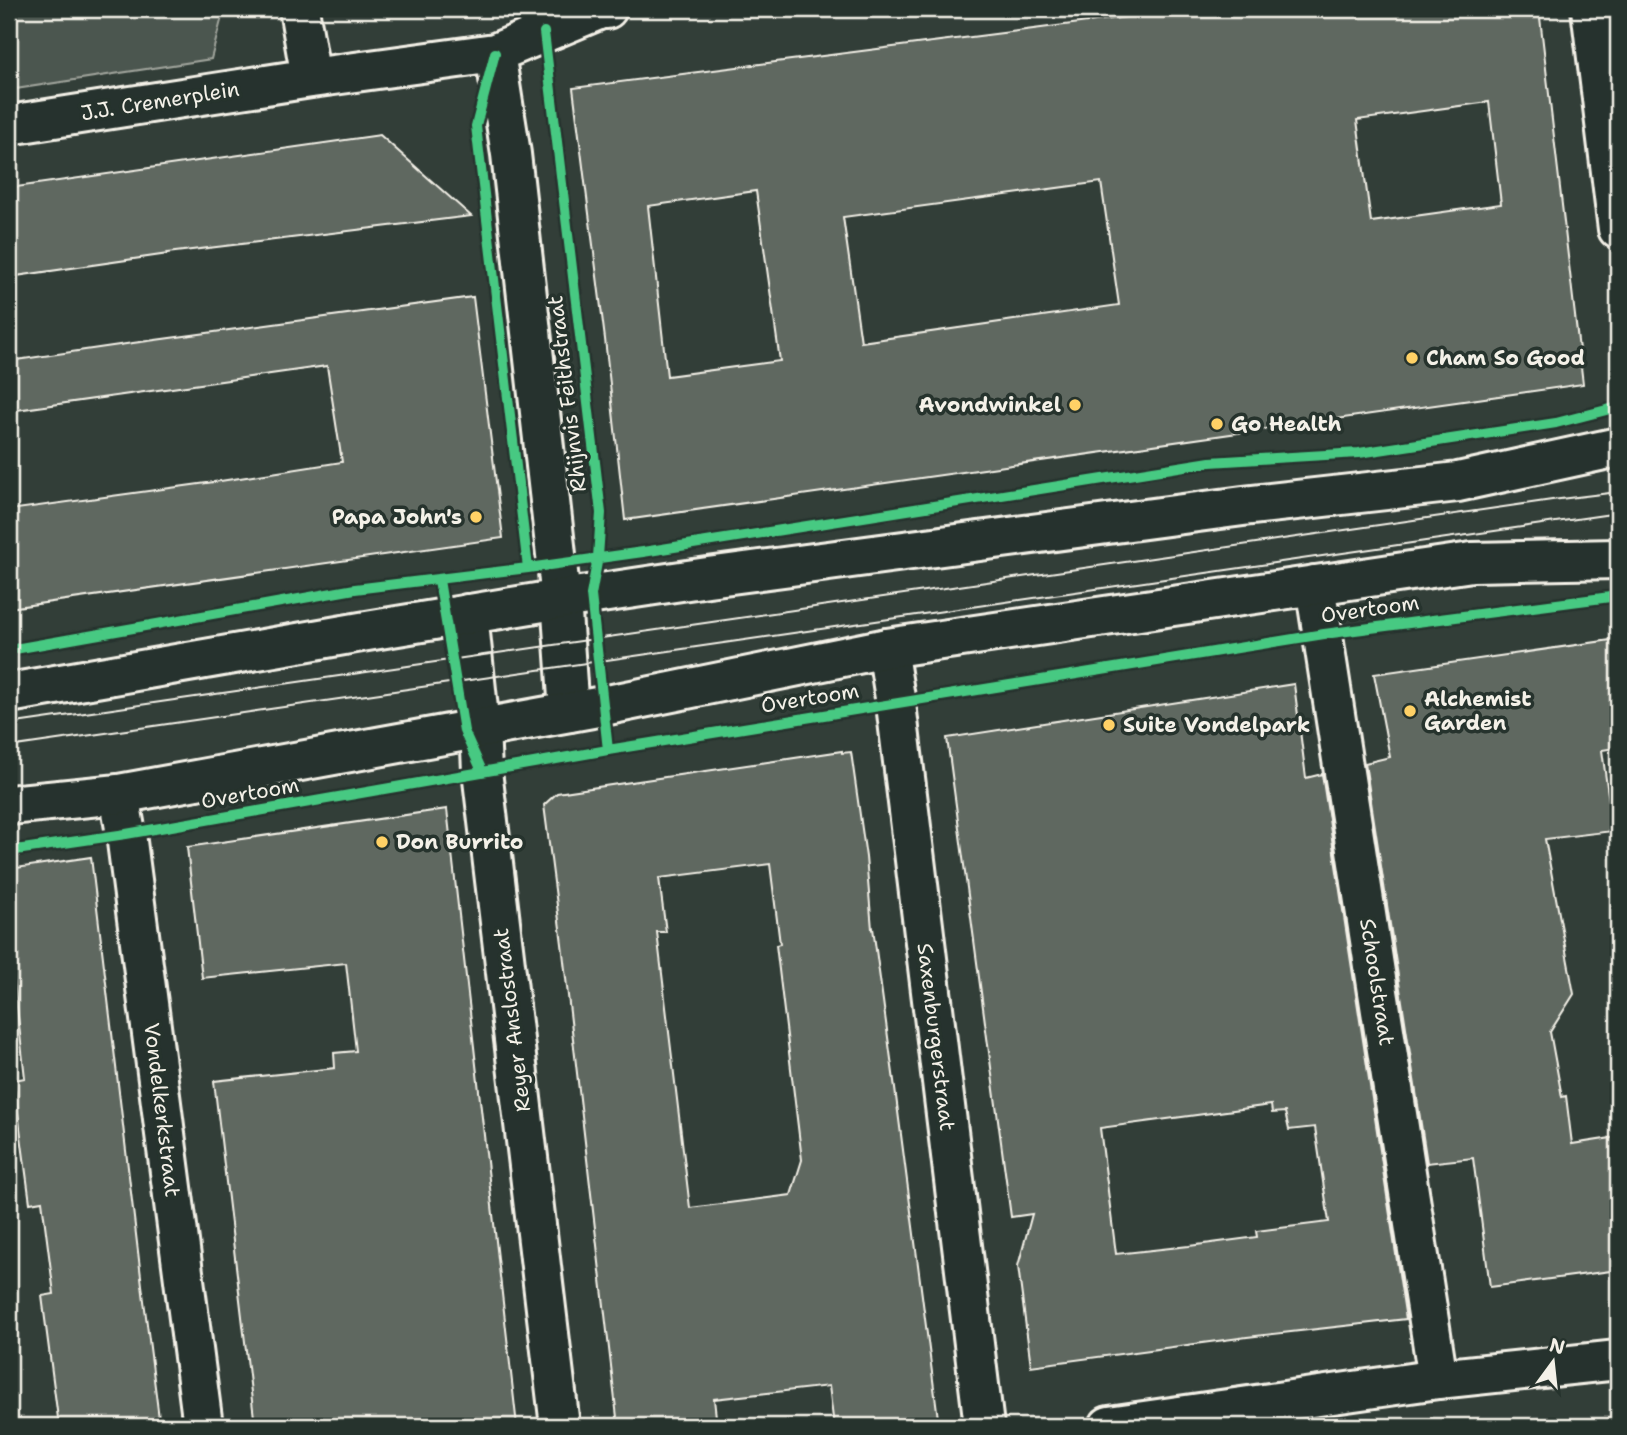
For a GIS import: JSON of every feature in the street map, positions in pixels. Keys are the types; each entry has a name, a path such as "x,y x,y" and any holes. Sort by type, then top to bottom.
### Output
{"street":[{"path":"299,9 311,78"},
{"path":"601,9 607,9"},
{"name":"J.J. Cremerplein","path":"9,125 311,78 495,53 601,9"},
{"path":"1591,9 1618,229"},
{"name":"Rhijnvis Feithstraat","path":"495,53 511,154 561,599 569,712"},
{"path":"9,693 468,614 722,575 1230,508 1458,482 1618,447"},
{"name":"Overtoom","path":"9,805 119,794 569,712 887,648 1472,562 1618,559"},
{"name":"Schoolstraat","path":"1315,585 1438,1379"},
{"name":"Reyer Anslostraat","path":"468,614 481,728 482,771 560,1426"},
{"name":"Saxenburgerstraat","path":"887,648 984,1426"},
{"name":"Vondelkerkstraat","path":"119,794 204,1426"},
{"path":"1108,1426 1438,1379 1618,1360"}],"shaded area":[{"path":"9,9 224,9 211,59 9,90"}],"building":[{"path":"1189,9 1539,9 1583,384 625,520 573,88","holes":["1489,102 1501,204 1371,222 1357,120","1101,182 1119,305 861,342 843,217","756,191 780,361 667,376 648,206"]},
{"path":"380,135 471,216 167,253 9,277 9,188"},
{"path":"473,297 503,538 9,608 9,510 342,462 327,366 9,411 9,361"},
{"path":"1618,639 1618,744 1615,748 1602,750 1613,831 1545,839 1574,994 1550,1032 1562,1097 1566,1096 1572,1144 1618,1137 1618,1270 1490,1287 1473,1158 1427,1163 1365,763 1390,757 1374,674"},
{"path":"1294,684 1306,778 1322,774 1406,1319 1031,1366 1018,1266 1032,1214 1011,1217 947,738","holes":["1271,1105 1272,1113 1285,1112 1289,1130 1315,1127 1329,1222 1256,1231 1257,1237 1116,1254 1100,1128"]},
{"path":"842,751 851,752 939,1426 834,1426 829,1386 714,1399 717,1426 618,1426 544,805 557,793","holes":["770,864 780,944 776,945 802,1160 791,1195 690,1208 657,932 666,932 659,878"]},
{"path":"447,809 517,1426 255,1426 214,1081 335,1068 334,1053 356,1051 346,963 202,978 187,847"},
{"path":"91,857 160,1426 59,1426 42,1296 54,1294 42,1201 30,1203 14,1080 25,1078 13,972 9,973 9,869"}],"tram line":[{"path":"9,724 1618,492"},
{"path":"9,747 1618,513"}],"cycle path":[{"path":"544,32 601,513 598,557 591,595 608,750"},
{"path":"495,53 476,126 528,568"},
{"path":"9,650 355,589 643,552 1210,462 1359,453 1556,423 1618,407"},
{"path":"439,580 464,731 482,771"},
{"path":"9,851 126,834 608,750 1324,634 1618,596"}],"place":[{"name":"Cham So Good","path":"1412,358"},
{"name":"Avondwinkel","path":"1075,405"},
{"name":"Go Health","path":"1217,424"},
{"name":"Papa John's","path":"476,517"},
{"name":"Alchemist Garden","path":"1410,711"},
{"name":"Suite Vondelpark","path":"1109,725"},
{"name":"Don Burrito","path":"382,842"}]}
